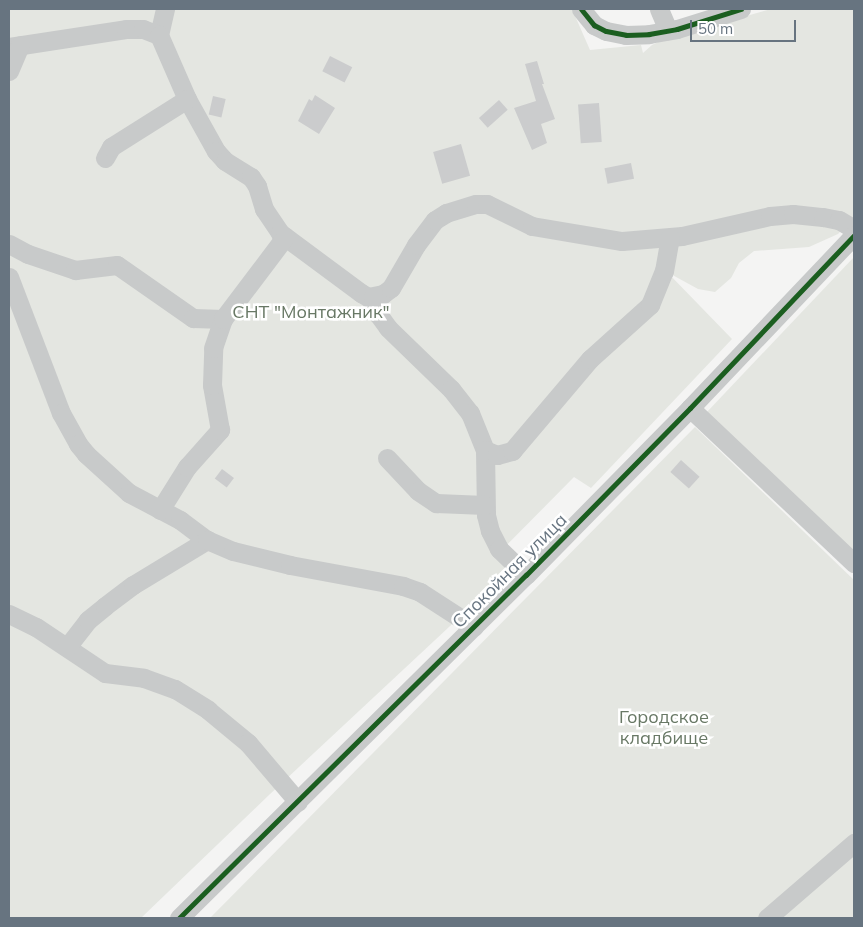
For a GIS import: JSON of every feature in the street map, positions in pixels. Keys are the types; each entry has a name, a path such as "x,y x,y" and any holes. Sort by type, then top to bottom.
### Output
{"street":[{"path":"166,9 159,35 187,99 224,162 251,177 270,220 285,236 361,293 373,297 383,294 392,288 416,245 435,220 462,206 487,204 532,226 622,241 670,238 770,216 793,214 839,220 854,229"},
{"path":"581,9 594,25 606,31 626,35 649,34 668,30 741,9"},
{"path":"659,9 668,30"},
{"path":"9,71 14,46 126,29 143,29 159,35"},
{"path":"105,158 111,147 187,99"},
{"name":"Спокойная улица","path":"179,918 526,575 690,408 854,235"},
{"path":"160,510 187,467 220,430 212,385 213,348 223,319 285,236"},
{"path":"485,450 498,456 512,451 590,359 627,323 650,305 664,271 670,238"},
{"path":"9,244 28,254 75,270 117,265 192,318 223,319"},
{"path":"9,276 61,414 86,454 120,486 137,498 188,525 207,540 233,551 403,586 420,592 474,627"},
{"path":"373,297 378,314 388,328 462,400 481,435 485,450 486,515 495,542 504,554 526,575"},
{"path":"690,408 854,563"},
{"path":"387,458 418,491 436,503 485,505"},
{"path":"67,647 88,620 133,584 207,540"},
{"path":"9,614 36,627 105,673 144,678 175,690 208,710 248,744 298,802"},
{"path":"766,918 854,842"}],"green space":[{"name":"СНТ \"Монтажник\"","path":"9,9 572,9 590,50 641,45 643,53 652,45 662,40 771,9 854,9 854,217 838,234 809,247 754,251 739,263 731,278 715,292 698,289 667,272 732,339 591,488 574,477 498,554 509,571 269,795 141,918 9,918"},
{"path":"854,257 854,556 706,413"},
{"name":"Городское кладбище","path":"695,427 854,580 854,918 210,918"}],"building":[{"path":"330,56 352,67 345,82 322,71"},
{"path":"537,61 544,84 542,84 555,119 541,124 547,143 532,150 514,108 536,101 525,64"},
{"path":"315,95 335,108 319,134 298,121 309,99 312,101"},
{"path":"213,96 226,99 221,117 209,115"},
{"path":"499,100 508,110 488,128 479,118"},
{"path":"599,103 602,142 581,143 578,104"},
{"path":"461,144 470,176 442,184 433,152"},
{"path":"631,163 634,179 608,184 604,168"},
{"path":"681,460 700,477 689,489 670,472"},
{"path":"222,469 234,478 227,488 215,479"}],"cycle path":[{"path":"581,9 594,25 606,31 626,35 649,34 677,29 741,9"},
{"path":"179,918 526,575 690,408 854,235"}]}
